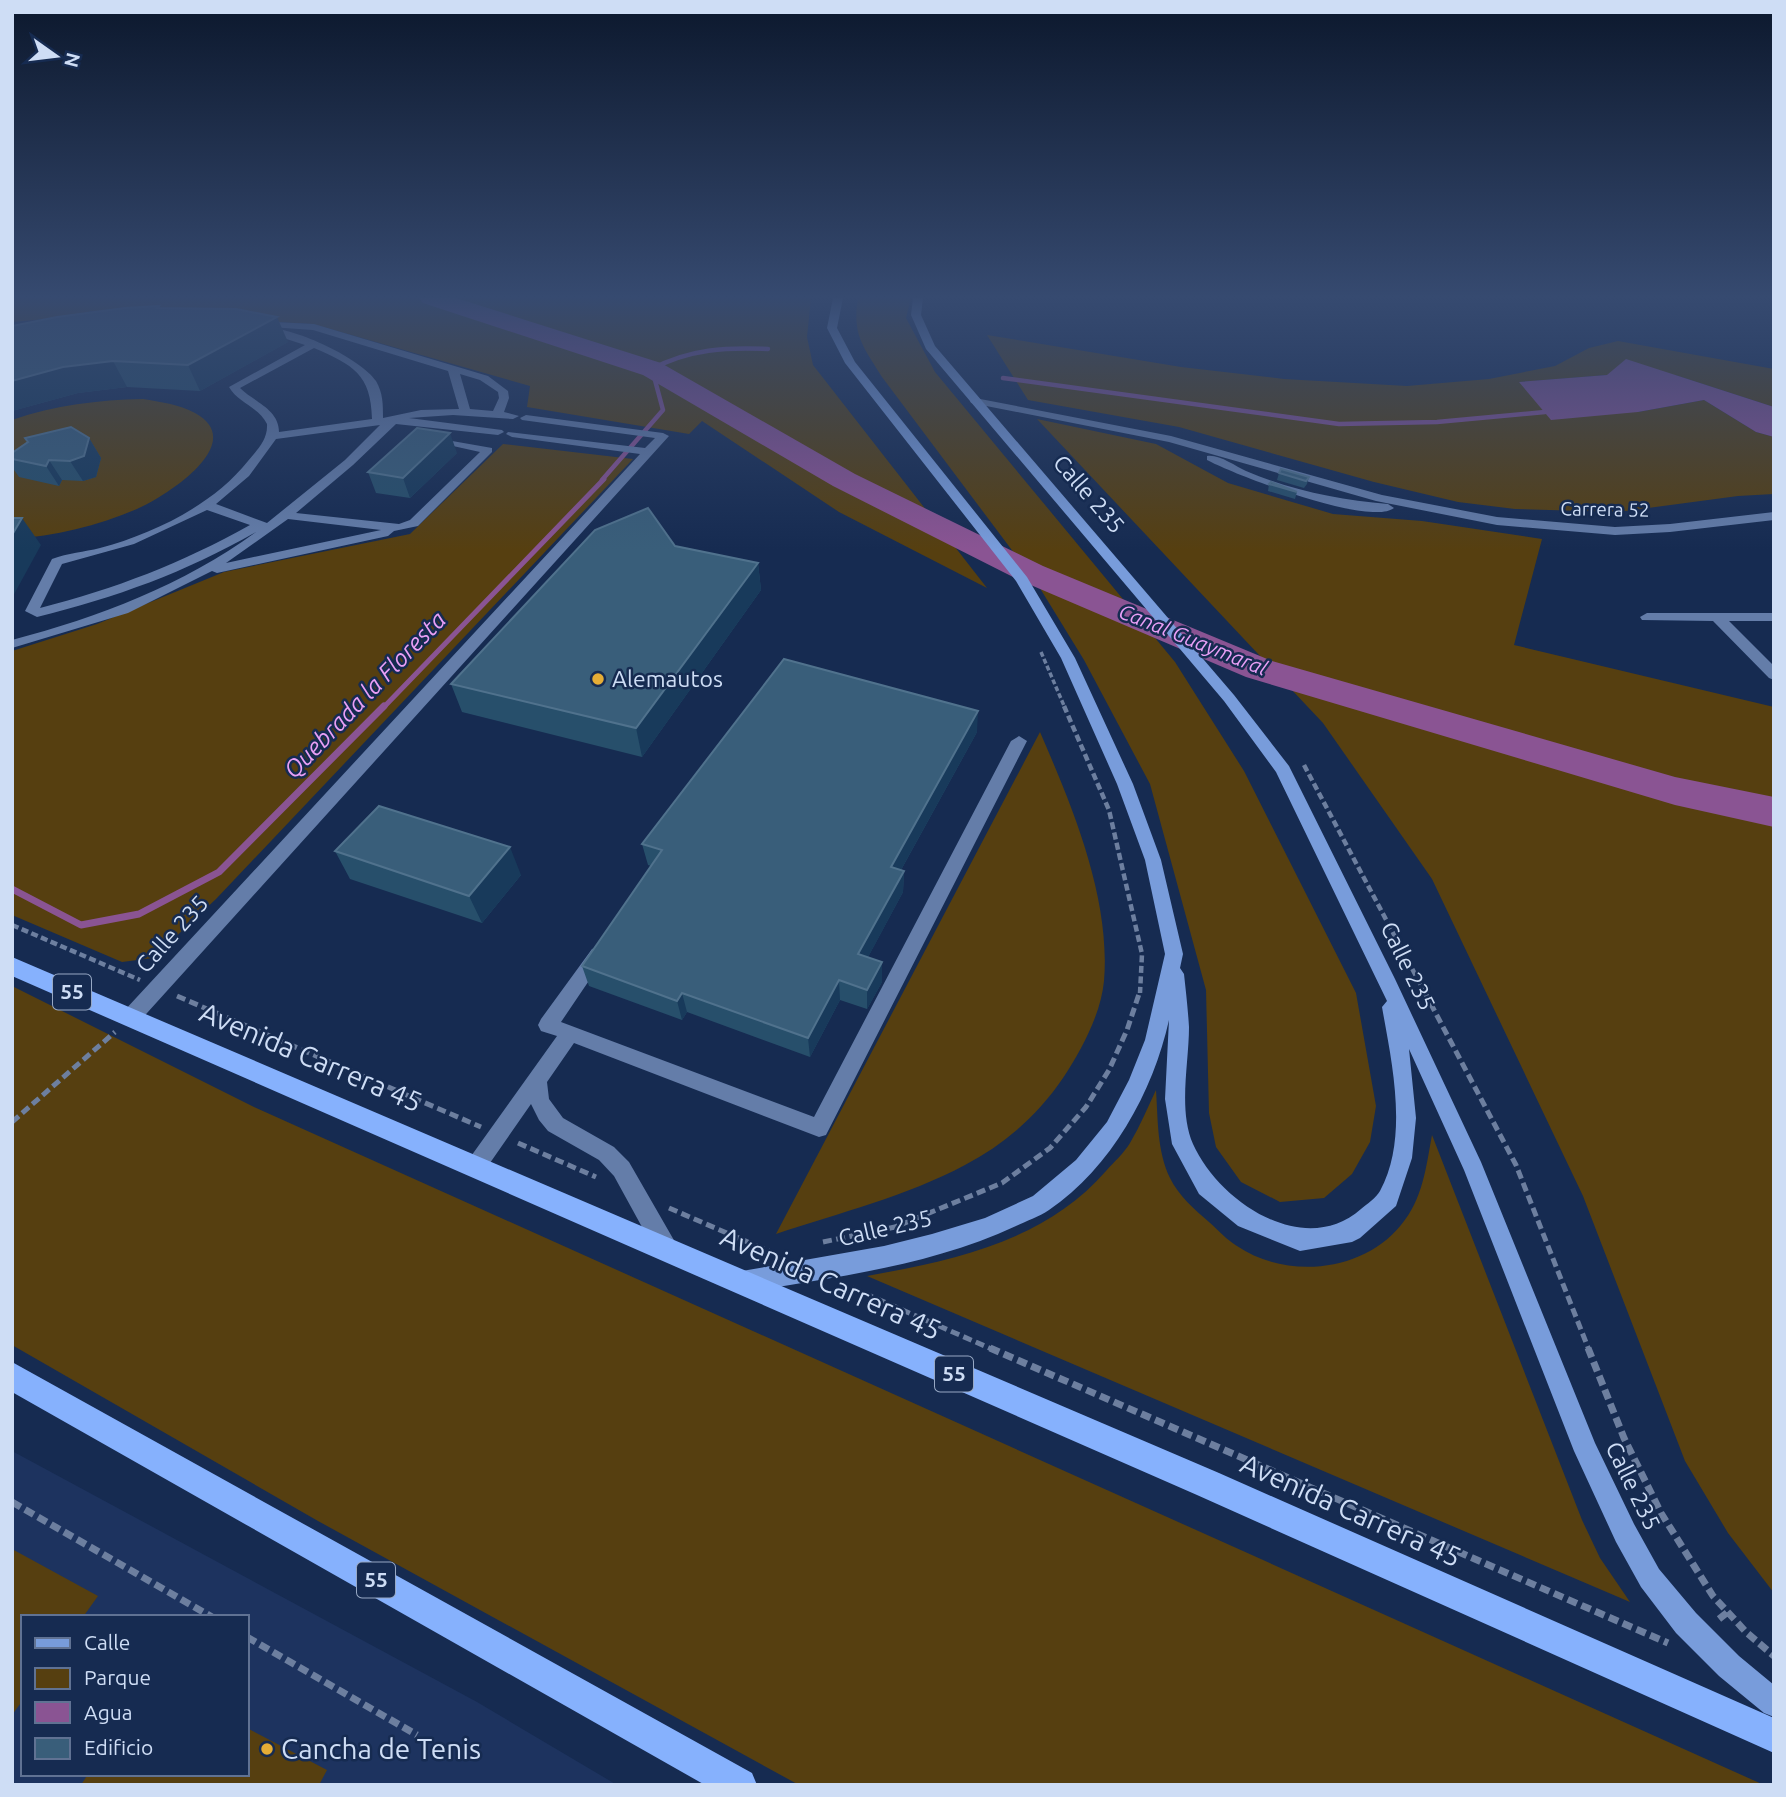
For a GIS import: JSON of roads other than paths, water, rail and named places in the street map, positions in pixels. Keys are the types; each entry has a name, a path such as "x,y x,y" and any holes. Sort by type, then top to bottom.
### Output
{"highway":[{"name":"Avenida Carrera 45","path":"12,966 1208,1484 1774,1736"},
{"name":"55","path":"12,1376 740,1785"}],"main road":[{"name":"Calle 235","path":"742,1282 884,1257 988,1228 1041,1203 1083,1167 1114,1129 1138,1083 1155,1040 1174,954 1153,860 1092,709 1068,658 1023,580 865,382"},
{"name":"Calle 235","path":"959,382 1229,698 1283,771 1386,979 1474,1169 1603,1492 1650,1578 1698,1635 1729,1666 1774,1703"},
{"path":"1174,954 1179,1027 1175,1099 1182,1144 1207,1187 1246,1219 1300,1240 1352,1230 1388,1199 1402,1158 1406,1118 1399,1049 1386,979"}],"street":[{"path":"243,382 234,387 237,393 268,415 273,425 272,436 248,472 206,505 159,529 107,550 57,562 32,611 37,613 128,587 191,562 285,515 357,455 393,420"},
{"path":"369,382 378,397 378,422"},
{"path":"457,382 466,412"},
{"path":"490,382 503,391 504,398 497,414"},
{"name":"Carrera 52","path":"975,401 1190,445 1327,485 1437,511"},
{"path":"272,436 393,420 405,416 466,412 513,416"},
{"name":"Carrera 52","path":"993,423 1007,413 1033,412"},
{"name":"Calle 235","path":"131,1017 663,436 526,418"},
{"path":"393,420 498,432"},
{"path":"512,434 648,452"},
{"path":"12,644 120,611 206,571 400,528 418,519 488,450 439,440"},
{"name":"Carrera 52","path":"1190,445 1236,472 1347,506 1437,511 1558,528 1615,531 1772,518"},
{"path":"1236,472 1255,471 1254,466 1245,461"},
{"path":"206,505 264,526"},
{"path":"285,515 400,528"},
{"path":"206,571 264,526"},
{"path":"1647,617 1774,617"},
{"path":"1717,618 1774,675"},
{"path":"611,935 548,1025 819,1128 1019,741"},
{"path":"476,1166 570,1033"},
{"path":"536,1079 537,1096 545,1116 556,1126 590,1141 619,1165 667,1250"}],"water":[{"path":"1519,382 1696,382 1774,407 1774,437 1756,432 1704,400 1638,412 1551,420"}],"waterway":[{"name":"Quebrada la Floresta","path":"602,480 663,410 655,382"},
{"name":"Canal Guaymaral","path":"674,382 844,480 1031,573 1259,669 1675,791 1774,812"},
{"name":"Canal Guaymaral","path":"1031,382 1339,424 1437,422 1545,412"},
{"name":"Quebrada la Floresta","path":"383,708 604,479"},
{"name":"Quebrada la Floresta","path":"12,889 81,925 139,914 219,872 384,706"}],"place":[{"name":"Alemautos","path":"598,679"},
{"name":"Cancha de Tenis","path":"267,1749"}]}
